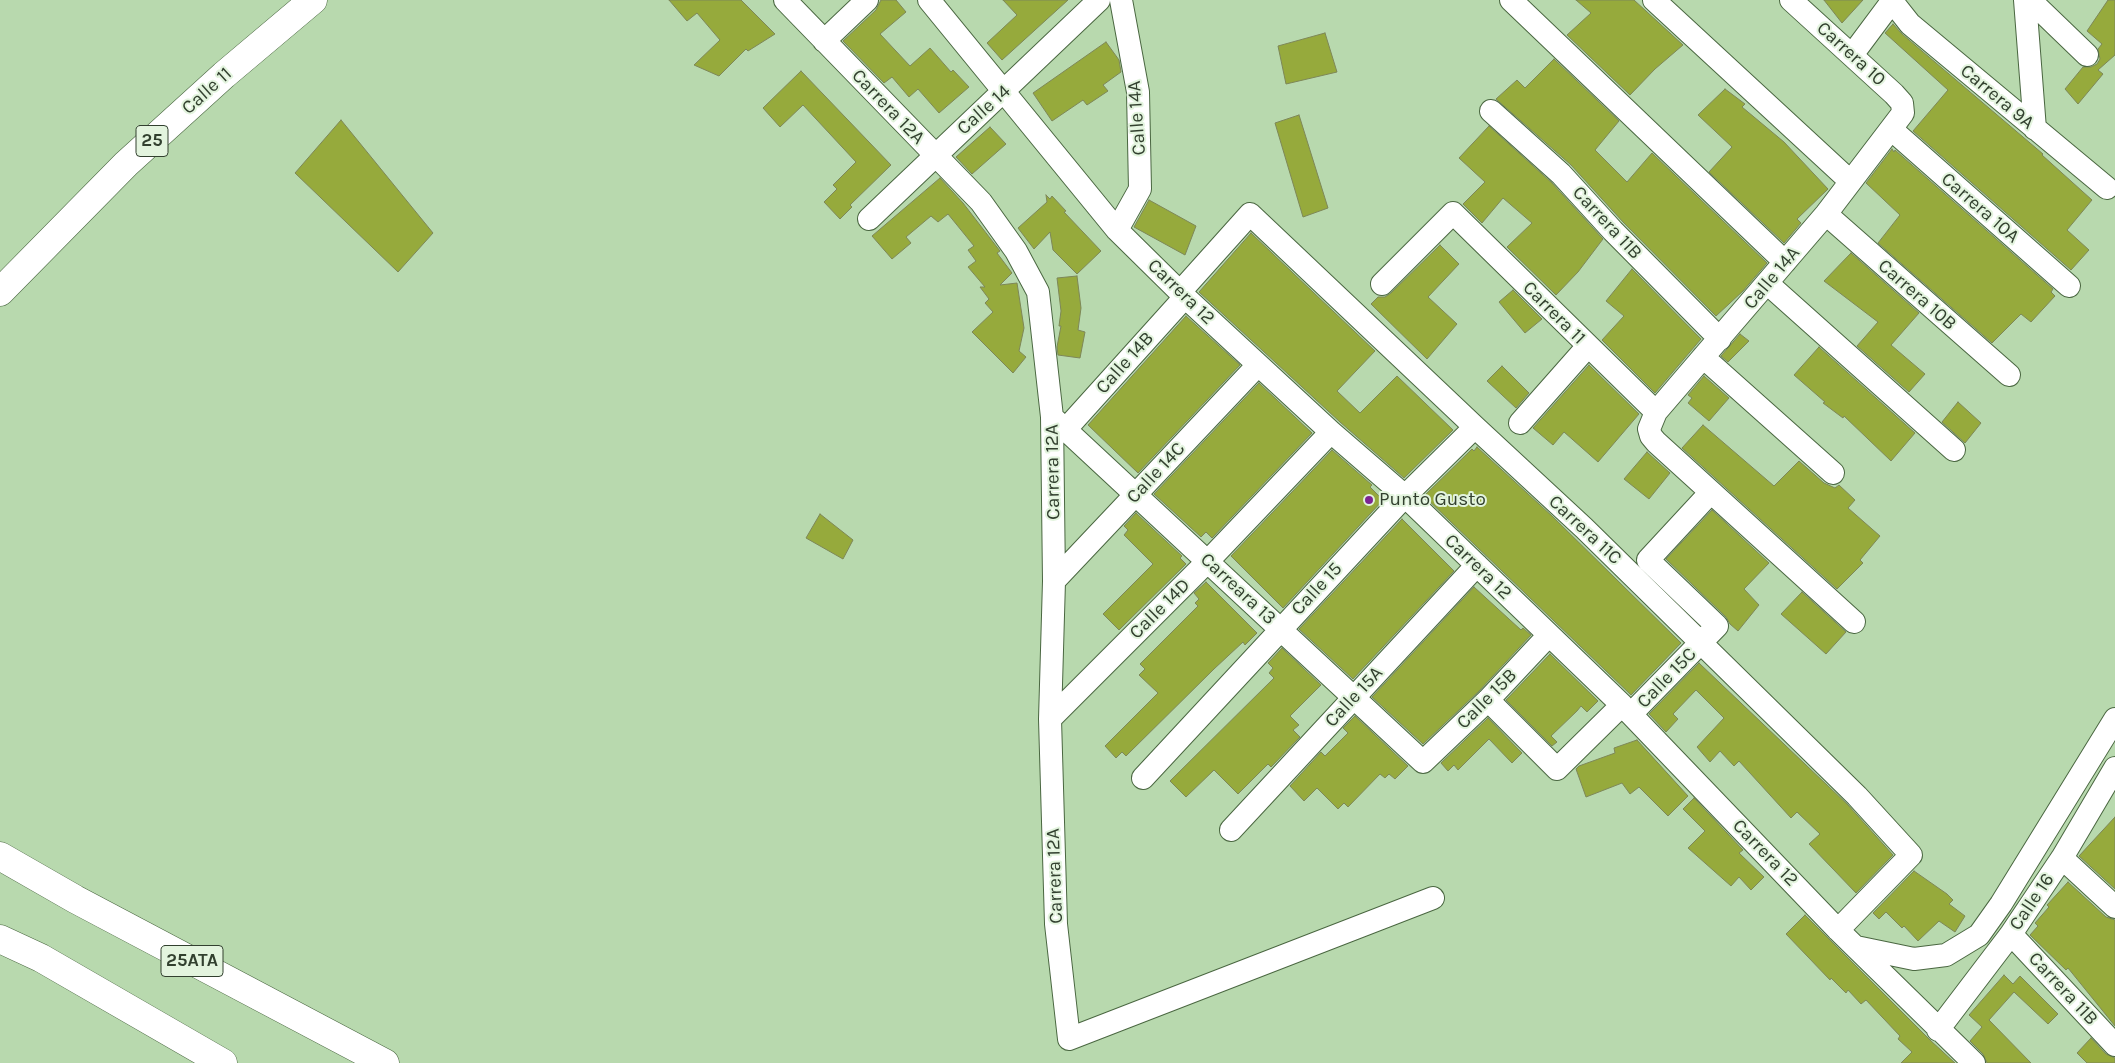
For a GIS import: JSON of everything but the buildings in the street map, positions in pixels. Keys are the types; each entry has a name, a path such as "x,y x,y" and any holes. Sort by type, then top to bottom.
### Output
{"main road":[{"name":"Calle 11","path":"0,292 126,164 224,75 312,0"},
{"name":"25ATA","path":"0,856 75,899 385,1063"},
{"path":"0,939 41,958 223,1063"}],"street":[{"name":"Carrera 12A","path":"785,0 981,202 1016,251 1038,292 1059,423 1050,720 1056,924 1069,1039 1433,898"},
{"path":"824,42 867,0"},
{"name":"Carrera 12","path":"929,0 1116,230 1330,432 1405,496 1477,565 1626,710 1838,930 1938,1030 1974,1063"},
{"name":"Calle 14","path":"869,219 935,154 1004,92 1099,0"},
{"name":"Calle 14A","path":"1116,230 1140,189 1138,92 1120,0"},
{"path":"1511,0 1785,262"},
{"path":"1654,0 1850,181"},
{"name":"Carrera 10","path":"1790,0 1902,103 1897,121"},
{"path":"1852,55 1892,0"},
{"name":"Carrera 9A","path":"1892,0 1910,24 2108,188"},
{"path":"2025,0 2035,129"},
{"path":"2030,0 2087,55"},
{"name":"Carrera 11B","path":"1491,111 1560,174 1720,339"},
{"name":"Calle 14A","path":"1711,492 1651,436 1649,429 1656,412 1826,214 1897,121"},
{"name":"Carrera 10A","path":"1897,121 2069,286"},
{"name":"Carrera 11","path":"1382,284 1453,213 1656,412"},
{"name":"Calle 14B","path":"1059,423 1183,295 1250,214"},
{"name":"Carrera 11C","path":"1250,214 1474,427 1584,528 1702,642 1857,796 1911,855 1838,930"},
{"name":"Carrera 10B","path":"1826,214 2009,375"},
{"path":"1767,282 1954,450"},
{"path":"1520,423 1588,346"},
{"path":"1704,358 1833,473"},
{"name":"Calle 14C","path":"1054,581 1258,365"},
{"name":"Carreara 13","path":"1059,423 1424,762"},
{"name":"Calle 15","path":"1143,778 1280,628 1405,496 1474,427"},
{"name":"Calle 14D","path":"1050,720 1208,561 1330,432"},
{"path":"1711,492 1854,622"},
{"name":"Calle 15C","path":"1488,700 1557,769 1702,642 1717,626 1648,560 1711,492"},
{"name":"Calle 15A","path":"1232,830 1477,565"},
{"name":"Calle 15B","path":"1424,762 1488,700 1549,635"},
{"path":"1856,947 1914,959 1946,955 1979,935 2002,904 2115,719"},
{"name":"Calle 16","path":"1938,1030 2011,934 2062,858 2115,768"},
{"path":"2062,858 2115,907"},
{"name":"Carrera 11B","path":"2011,934 2115,1045"}],"place":[{"name":"Punto Gusto","path":"1369,500"}]}
